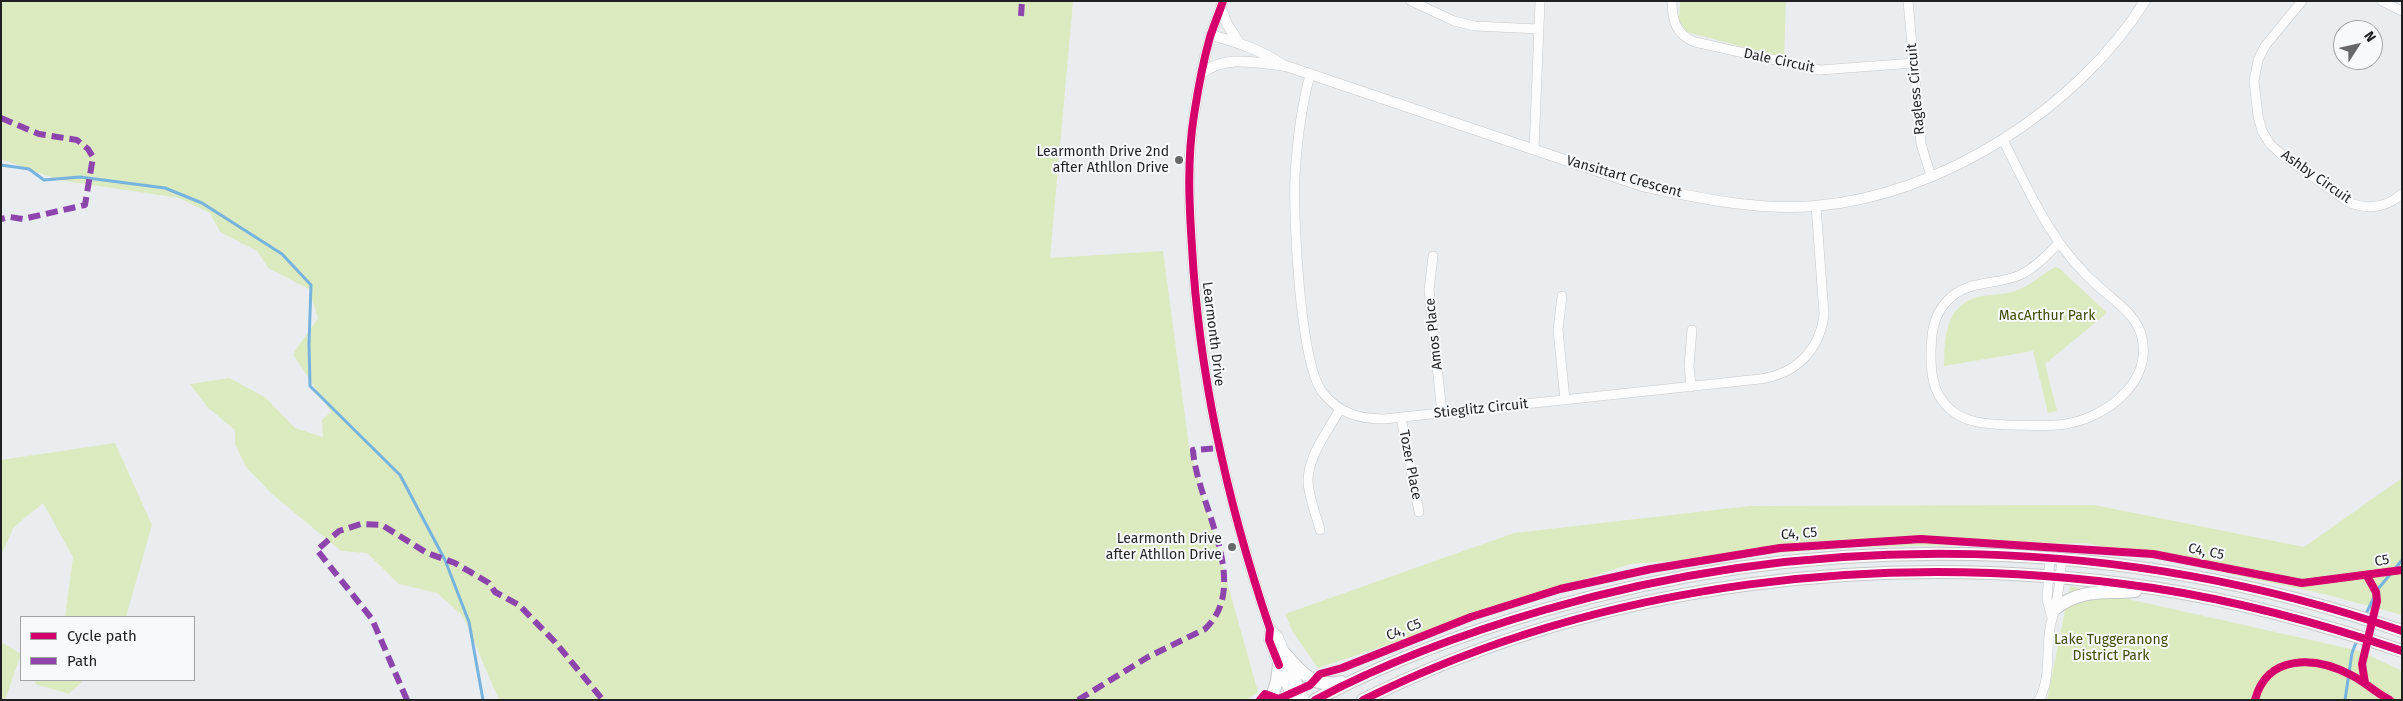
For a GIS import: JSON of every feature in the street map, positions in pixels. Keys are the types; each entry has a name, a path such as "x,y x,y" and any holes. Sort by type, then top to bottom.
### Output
{"main road":[{"path":"1315,700 1353,680 1400,659 1511,619 1583,598 1671,578 1794,560 1876,554 1950,553 2056,558 2122,564 2258,589 2346,612 2402,631"},
{"path":"1363,700 1408,678 1535,632 1600,614 1702,592 1838,575 1938,572 2054,576 2155,589 2237,604 2340,630 2402,651"},
{"path":"2054,613 2068,599 2080,594 2155,589"},
{"path":"1271,700 1282,659 1313,681 1330,684 1353,680"}],"street":[{"path":"1411,1 1454,21 1475,26 1538,29"},
{"path":"1534,150 1540,1"},
{"name":"Dale Circuit","path":"1672,1 1674,23 1680,33 1695,42 1820,70 1914,63"},
{"name":"Ragless Circuit","path":"1908,1 1921,144 1931,176"},
{"name":"Vansittart Crescent","path":"1211,35 1239,43 1270,56 1286,66 1310,75 1642,186 1689,196 1761,206 1816,206 1858,200 1899,190 1970,159 2003,140 2082,77 2122,34 2144,1"},
{"name":"Ashby Circuit","path":"2302,1 2265,46 2258,60 2254,81 2262,131 2270,144 2281,154 2348,202 2359,206 2377,207 2402,194"},
{"path":"2382,1 2402,11"},
{"path":"1222,5 1227,24 1239,43"},
{"name":"Learmonth Drive","path":"1222,5 1211,35 1201,74 1192,142 1189,201 1193,276 1201,350 1213,422 1229,494 1248,564 1270,629 1278,636 1293,700"},
{"name":"Vansittart Crescent","path":"1201,74 1215,65 1229,62 1286,66"},
{"name":"Stieglitz Circuit","path":"1310,75 1298,136 1295,178 1301,298 1314,378 1322,392 1340,409 1368,419 1401,418 1691,387 1771,378 1787,372 1800,362 1816,343 1822,329 1824,314 1816,206"},
{"path":"2003,140 2058,244 2076,266 2136,323 2142,336 2144,351 2140,373 2130,388 2112,404 2086,418 2068,424 2050,426 1985,424 1956,414 1945,404 1937,392 1931,373 1932,331 1943,306 1958,290 1975,284 2007,279 2032,268 2058,244"},
{"name":"Amos Place","path":"1433,256 1429,290 1442,413"},
{"path":"1562,296 1558,330 1565,400"},
{"path":"1691,387 1689,366 1692,330"},
{"path":"1320,530 1308,481 1310,465 1316,450 1340,409"},
{"name":"Tozer Place","path":"1401,418 1419,512"},
{"path":"2039,700 2047,677 2054,613 2056,558"},
{"name":"Learmonth Drive","path":"1282,659 1304,700"}],"green space":[{"path":"1,1 1073,1 1050,258 1163,251 1189,446 1258,692 1246,700 499,700 463,616 437,593 399,584 367,553 341,551 272,494 246,467 235,444 235,430 208,408 190,384 229,378 265,397 295,428 323,437 322,420 331,412 293,354 318,318 309,289 268,268 257,251 220,232 210,213 179,198 59,180 1,159"},
{"path":"1680,1 1786,1 1784,58 1687,32 1679,21"},
{"name":"MacArthur Park","path":"2055,267 2059,268 2107,313 2045,364 2057,411 2048,413 2033,351 1944,366 1946,334 1953,315 1958,308 1967,301 1978,297 2018,290"},
{"path":"115,443 152,525 126,616 65,616 73,557 43,503 14,527 1,555 1,460"},
{"path":"2402,478 2402,615 2324,594 2086,543 1857,547 1630,564 1318,668 1293,632 1285,614 1514,533 1750,506 2094,505 2304,547"},
{"name":"Lake Tuggeranong District Park","path":"2070,586 2360,651 2402,671 2402,700 2047,700"},
{"path":"1,642 20,653 20,657 5,700 1,700"},
{"path":"36,681 83,681 69,694 35,684"}],"waterway":[{"path":"1,165 29,169 44,180 80,177 165,188 202,203 282,254 311,285 310,386 400,475 445,560 469,622 483,700"},
{"path":"2364,618 2378,589 2402,560"},
{"path":"2345,700 2352,653 2357,640"}],"marked path":[{"path":"1021,16 1022,1"},
{"path":"1,118 39,134 77,140 88,149 93,157 85,205 23,219 10,217 1,219"},
{"path":"1078,700 1148,657 1205,629 1218,611 1224,589 1223,566 1218,542 1196,471 1193,450 1219,448"},
{"path":"407,700 372,619 317,550 339,531 361,524 382,525 427,553 455,563 489,583 495,592 519,605 555,642 603,700"}],"cycle path":[{"path":"1223,1 1205,56 1192,132 1189,198 1196,296 1201,345 1218,441 1241,535 1270,629 1269,640 1279,665"},
{"name":"C4, C5","path":"1260,700 1265,694 1279,699 1310,685 1320,674 1342,668 1471,617 1560,589 1651,569 1780,548 1921,539 2153,554 2302,583 2402,570"},
{"path":"1315,700 1399,660 1485,628 1544,610 1650,583 1757,565 1866,556 1975,554 2083,561 2191,576 2297,599 2402,631"},
{"path":"1363,700 1456,659 1551,626 1649,602 1749,584 1850,575 1952,572 2053,577 2153,588 2248,606 2340,631 2402,651"},
{"path":"2365,683 2362,664 2377,601 2376,592 2367,576"},
{"path":"2255,700 2261,685 2270,674 2281,667 2294,663 2308,662 2322,664 2351,675 2390,700"}],"place":[{"name":"Learmonth Drive 2nd after Athllon Drive","path":"1179,160"},
{"name":"Learmonth Drive after Athllon Drive","path":"1232,547"}]}
